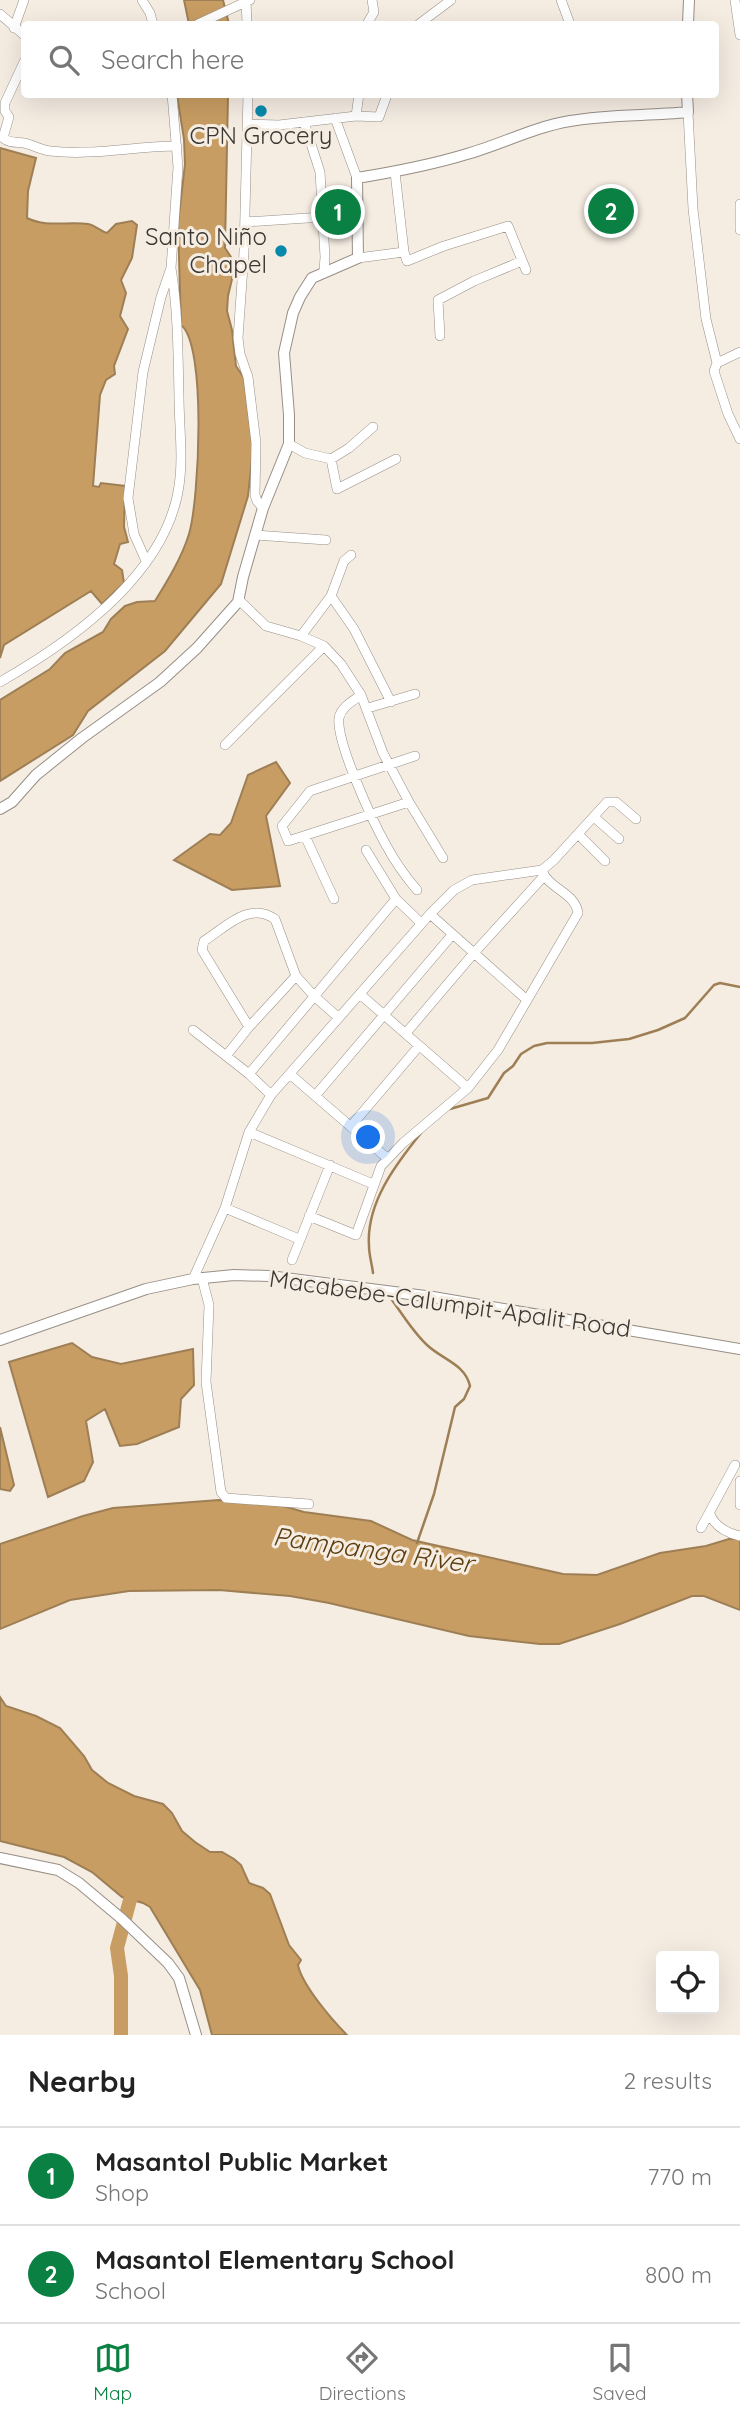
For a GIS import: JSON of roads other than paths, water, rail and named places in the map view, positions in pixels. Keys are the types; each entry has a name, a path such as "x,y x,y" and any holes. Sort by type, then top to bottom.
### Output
{"main road":[{"path":"688,21 689,0"},
{"path":"0,809 12,802 36,775 82,738 160,681 197,648 239,600 263,508 289,444 284,354 293,313 307,283 324,271 358,258 357,178 396,172 470,153 569,121 607,116 688,112 687,98"},
{"name":"Macabebe-Calumpit-Apalit Road","path":"0,1340 146,1289 234,1275 269,1276 383,1290 740,1349"},
{"path":"0,1858 58,1870 79,1883 124,1922 168,1963 178,1978 196,2035"}],"street":[{"path":"14,28 24,0"},
{"path":"142,0 152,21"},
{"path":"369,21 374,12 372,0"},
{"path":"423,21 451,0"},
{"path":"561,0 569,21"},
{"path":"735,0 740,35"},
{"path":"204,21 247,1 247,21"},
{"path":"0,14 21,33"},
{"path":"21,68 5,103 5,111 9,117 3,138 7,141 50,151 83,152 177,146"},
{"path":"0,682 76,633 146,561 162,537 179,484 178,356 171,268 177,146 172,98"},
{"path":"248,98 239,345 247,377 256,443 255,495 263,508"},
{"path":"356,116 358,98"},
{"path":"248,124 279,125 356,116 379,117 385,98"},
{"path":"688,112 693,209 706,319 717,363 714,371 728,414 740,439"},
{"path":"335,118 357,178"},
{"path":"304,121 320,172 324,271"},
{"path":"396,172 407,261 508,226 524,266 474,281 438,300 440,336"},
{"path":"740,204 740,230"},
{"path":"245,222 323,216"},
{"path":"358,258 404,253"},
{"path":"146,561 134,534 128,498 143,372 161,297 171,268"},
{"path":"717,363 740,352"},
{"path":"289,444 305,453 331,459 349,448 373,427"},
{"path":"331,459 337,489 396,459"},
{"path":"255,536 326,540"},
{"path":"301,636 331,596 344,561 351,555"},
{"path":"331,596 354,628 391,702"},
{"path":"239,600 266,626 324,646 352,676 368,708 379,742 409,802 443,858"},
{"path":"225,745 324,646"},
{"path":"368,708 415,694"},
{"path":"361,695 345,706 340,715 340,731 372,815 401,871 417,890"},
{"path":"409,802 288,841 282,826 304,797 314,789 415,756"},
{"path":"406,1033 543,873 612,800 636,819"},
{"path":"594,817 619,839"},
{"path":"578,834 605,861"},
{"path":"305,836 334,899"},
{"path":"366,850 397,899 421,923"},
{"path":"309,1216 356,1235 373,1184 387,1158 468,1088 498,1051 579,913 572,899 543,873 472,880 454,890 421,923 361,995 271,1095 249,1132 225,1208 198,1279 209,1305 206,1382 221,1492 226,1498 309,1504"},
{"path":"249,1074 397,899"},
{"path":"249,1027 202,950 204,942 250,911 275,919 296,976 339,1018"},
{"path":"430,914 527,1000"},
{"path":"315,1096 452,935"},
{"path":"226,1056 296,976"},
{"path":"361,995 468,1088"},
{"path":"193,1030 271,1095"},
{"path":"351,1126 419,1046"},
{"path":"291,1074 387,1158"},
{"path":"249,1132 373,1184"},
{"path":"292,1260 330,1165"},
{"path":"225,1208 299,1239"},
{"path":"701,1528 735,1465"},
{"path":"740,1481 740,1505"},
{"path":"710,1514 713,1521 727,1533 740,1536"}],"water":[{"path":"184,0 223,0 228,21 188,21"},
{"path":"177,98 228,98 225,248 231,257 233,275 227,311 236,366 244,378 253,449 248,496 221,584 165,651 88,711 73,735 0,781 0,700 50,669 65,653 103,632 111,619 125,606 155,601 179,560 189,534 198,459 198,391 195,361 189,338 181,325 178,224 185,164"},
{"path":"0,148 36,158 28,191 27,218 50,224 88,224 107,233 116,224 132,221 137,225 132,258 121,280 126,293 120,316 128,329 114,366 115,374 106,380 100,395 93,486 99,487 101,483 125,486 124,527 128,542 120,544 114,564 122,570 124,583 102,604 91,591 4,645 0,658"},
{"path":"276,762 290,783 266,816 280,886 232,890 174,860 210,834 220,835 231,823 248,775"},
{"path":"72,1343 92,1357 121,1364 193,1349 194,1385 181,1399 179,1427 137,1444 120,1446 105,1409 86,1421 93,1462 84,1481 48,1497 9,1362"},
{"path":"0,1427 14,1485 10,1491 0,1489"},
{"name":"Pampanga River","path":"219,1500 283,1506 304,1512 371,1521 412,1540 563,1574 597,1575 660,1553 740,1539 740,1610 704,1596 692,1596 559,1644 540,1644 469,1636 290,1596 219,1590 129,1591 70,1600 0,1629 0,1544 113,1508"},
{"path":"0,1697 6,1706 60,1728 84,1756 92,1770 108,1783 134,1796 163,1804 172,1813 182,1831 195,1842 210,1852 222,1852 241,1865 249,1883 270,1894 289,1945 301,1960 298,1965 305,1982 326,2012 347,2035 212,2035 200,1990 150,1907 122,1897 92,1872 64,1857 0,1841"}],"waterway":[{"path":"450,1109 488,1098 504,1073 521,1054 534,1046 629,1039 685,1018 714,985 720,983 740,987"},
{"path":"373,1273 369,1246 372,1215 393,1171 421,1133"},
{"name":"Pampanga River","path":"392,1300 422,1340 458,1367 470,1386 464,1399 455,1407 434,1494 417,1543"},
{"path":"121,2035 121,1976 117,1948 130,1900 138,1885"}],"place":[{"name":"CPN Grocery","path":"261,111"},
{"name":"Masantol Elementary School","path":"611,211"},
{"name":"Masantol Public Market","path":"338,212"},
{"name":"Santo Niño Chapel","path":"281,251"}]}
